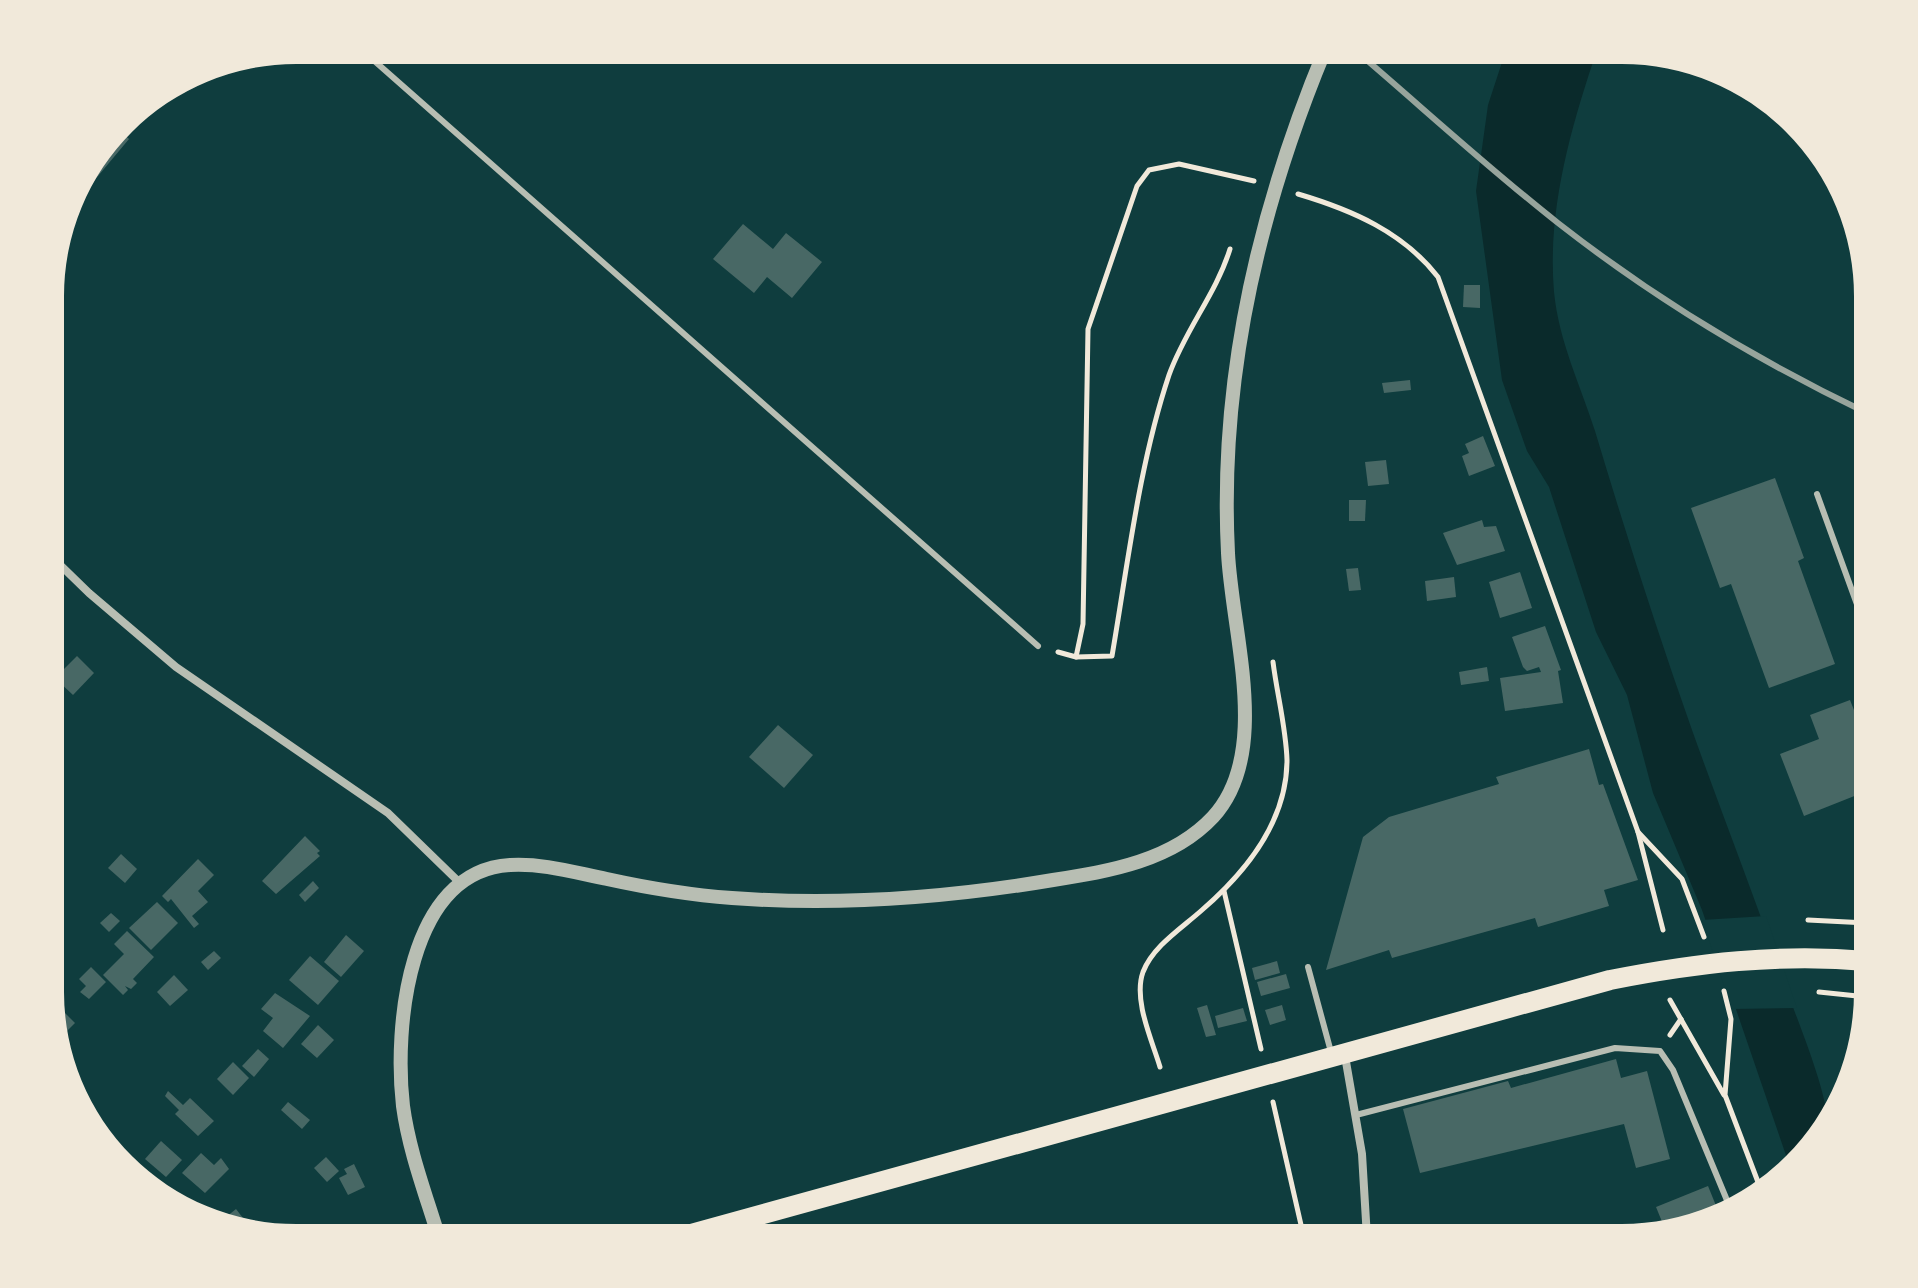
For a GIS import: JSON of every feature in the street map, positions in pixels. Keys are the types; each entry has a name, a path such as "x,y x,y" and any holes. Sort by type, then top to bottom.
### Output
{"main road":[{"path":"727,1224 1610,980 1691,965 1815,956 1854,960"}],"street":[{"path":"435,1224 404,1112 400,1034 406,992 421,941 434,914 460,883 493,867 513,864 727,898 906,900 987,891 1112,870 1145,860 1196,833 1229,796 1244,757 1246,717 1228,555 1228,454 1237,351 1259,246 1280,169 1320,64"},
{"path":"64,569 176,667 388,813 460,883"},
{"path":"1338,1054 1356,1115 1366,1192 1367,1224"}],"lane":[{"path":"378,64 1038,646"},
{"path":"1817,494 1854,596"},
{"path":"1308,967 1338,1054"},
{"path":"1356,1115 1615,1048 1660,1051 1673,1070 1727,1199"}],"path":[{"path":"1076,657 1083,624 1088,329 1137,186 1149,170 1179,164 1221,171 1263,183"},
{"path":"1291,192 1334,205 1394,235 1422,256 1438,277 1638,832 1663,930"},
{"path":"1038,646 1076,657 1112,656 1141,487 1170,373 1220,280 1233,239"},
{"path":"1160,1067 1141,999 1143,973 1155,952 1224,891 1254,857 1282,795 1287,760 1273,662"},
{"path":"1224,891 1228,905"},
{"path":"1808,920 1854,922"},
{"path":"1819,992 1854,996"},
{"path":"1670,1000 1725,1095 1757,1180"}],"water":[{"path":"1501,64 1592,64 1570,139 1558,199 1553,261 1557,310 1565,346 1666,656 1820,1083 1825,1103 1786,1156 1702,910 1653,793 1627,695 1596,632 1549,487 1527,451 1502,380 1476,191 1488,105"}],"pier":[{"path":"1766,916 1797,1008 1732,1009 1702,920"}],"building":[{"path":"129,139 96,179 122,143"},
{"path":"743,224 773,249 786,233 822,262 792,298 767,277 754,293 713,259"},
{"path":"1464,285 1480,285 1480,308 1463,307"},
{"path":"1410,380 1411,390 1384,393 1382,383"},
{"path":"1483,436 1495,466 1469,476 1462,456 1469,453 1465,444"},
{"path":"1386,460 1389,484 1368,486 1365,462"},
{"path":"1775,478 1804,558 1798,561 1835,664 1769,688 1731,584 1720,588 1691,508"},
{"path":"1349,500 1366,500 1365,521 1349,521"},
{"path":"1482,520 1484,527 1496,526 1505,551 1457,565 1443,533"},
{"path":"1358,568 1361,590 1349,591 1346,569"},
{"path":"1520,572 1532,608 1500,618 1489,582"},
{"path":"1454,577 1456,597 1427,601 1425,581"},
{"path":"1545,626 1561,670 1558,671 1563,703 1505,711 1500,678 1541,672 1539,667 1527,671 1523,667 1512,637"},
{"path":"77,656 94,673 73,695 64,686 64,669"},
{"path":"1487,667 1489,681 1461,685 1459,672"},
{"path":"1850,700 1854,710 1854,796 1804,816 1780,754 1819,739 1810,715"},
{"path":"778,725 813,755 784,788 749,757"},
{"path":"1589,749 1599,785 1603,784 1638,880 1604,890 1609,906 1538,927 1535,918 1392,958 1389,950 1326,970 1363,837 1389,817 1499,784 1496,777"},
{"path":"305,836 320,851 317,853 320,856 276,894 262,881"},
{"path":"121,854 137,869 125,883 108,868"},
{"path":"198,859 214,875 198,891 208,902 192,916 199,924 194,928 171,899 168,902 162,896"},
{"path":"313,881 319,888 305,902 299,895"},
{"path":"157,902 178,923 151,950 129,928"},
{"path":"111,913 120,921 109,932 100,923"},
{"path":"127,931 154,957 133,979 137,983 131,989 125,986 128,990 123,995 103,975 124,954 114,944"},
{"path":"346,935 364,951 341,977 324,962"},
{"path":"214,951 221,958 208,970 201,962"},
{"path":"310,956 339,981 318,1005 289,980"},
{"path":"1277,961 1280,973 1255,980 1252,968"},
{"path":"91,967 106,982 89,999 80,992 86,986 79,979"},
{"path":"1286,974 1290,988 1261,996 1257,982"},
{"path":"174,975 188,990 170,1006 157,992"},
{"path":"275,993 310,1016 283,1048 263,1031 273,1018 261,1009"},
{"path":"1207,1005 1216,1035 1206,1037 1197,1008"},
{"path":"1282,1005 1286,1020 1270,1025 1265,1010"},
{"path":"1243,1008 1247,1021 1218,1028 1215,1016"},
{"path":"65,1013 75,1023 67,1031"},
{"path":"318,1025 334,1040 317,1058 301,1044"},
{"path":"258,1049 269,1059 254,1077 242,1066"},
{"path":"1616,1059 1621,1078 1647,1071 1670,1159 1636,1168 1624,1124 1420,1173 1403,1109 1508,1081 1511,1088"},
{"path":"233,1062 249,1078 233,1095 217,1079"},
{"path":"168,1091 183,1105 190,1098 214,1121 198,1136 175,1114 179,1110 165,1096"},
{"path":"288,1102 310,1120 302,1129 281,1110"},
{"path":"161,1141 182,1160 166,1177 145,1159"},
{"path":"201,1153 214,1165 221,1158 229,1169 205,1193 182,1173"},
{"path":"326,1157 339,1171 327,1182 314,1168"},
{"path":"354,1164 365,1187 348,1195 339,1178 347,1174 344,1169"},
{"path":"1708,1186 1715,1204 1662,1221 1656,1207"},
{"path":"236,1209 243,1218 230,1214"}],"railway":[{"path":"1371,64 1594,251 1708,327 1854,406"}]}
